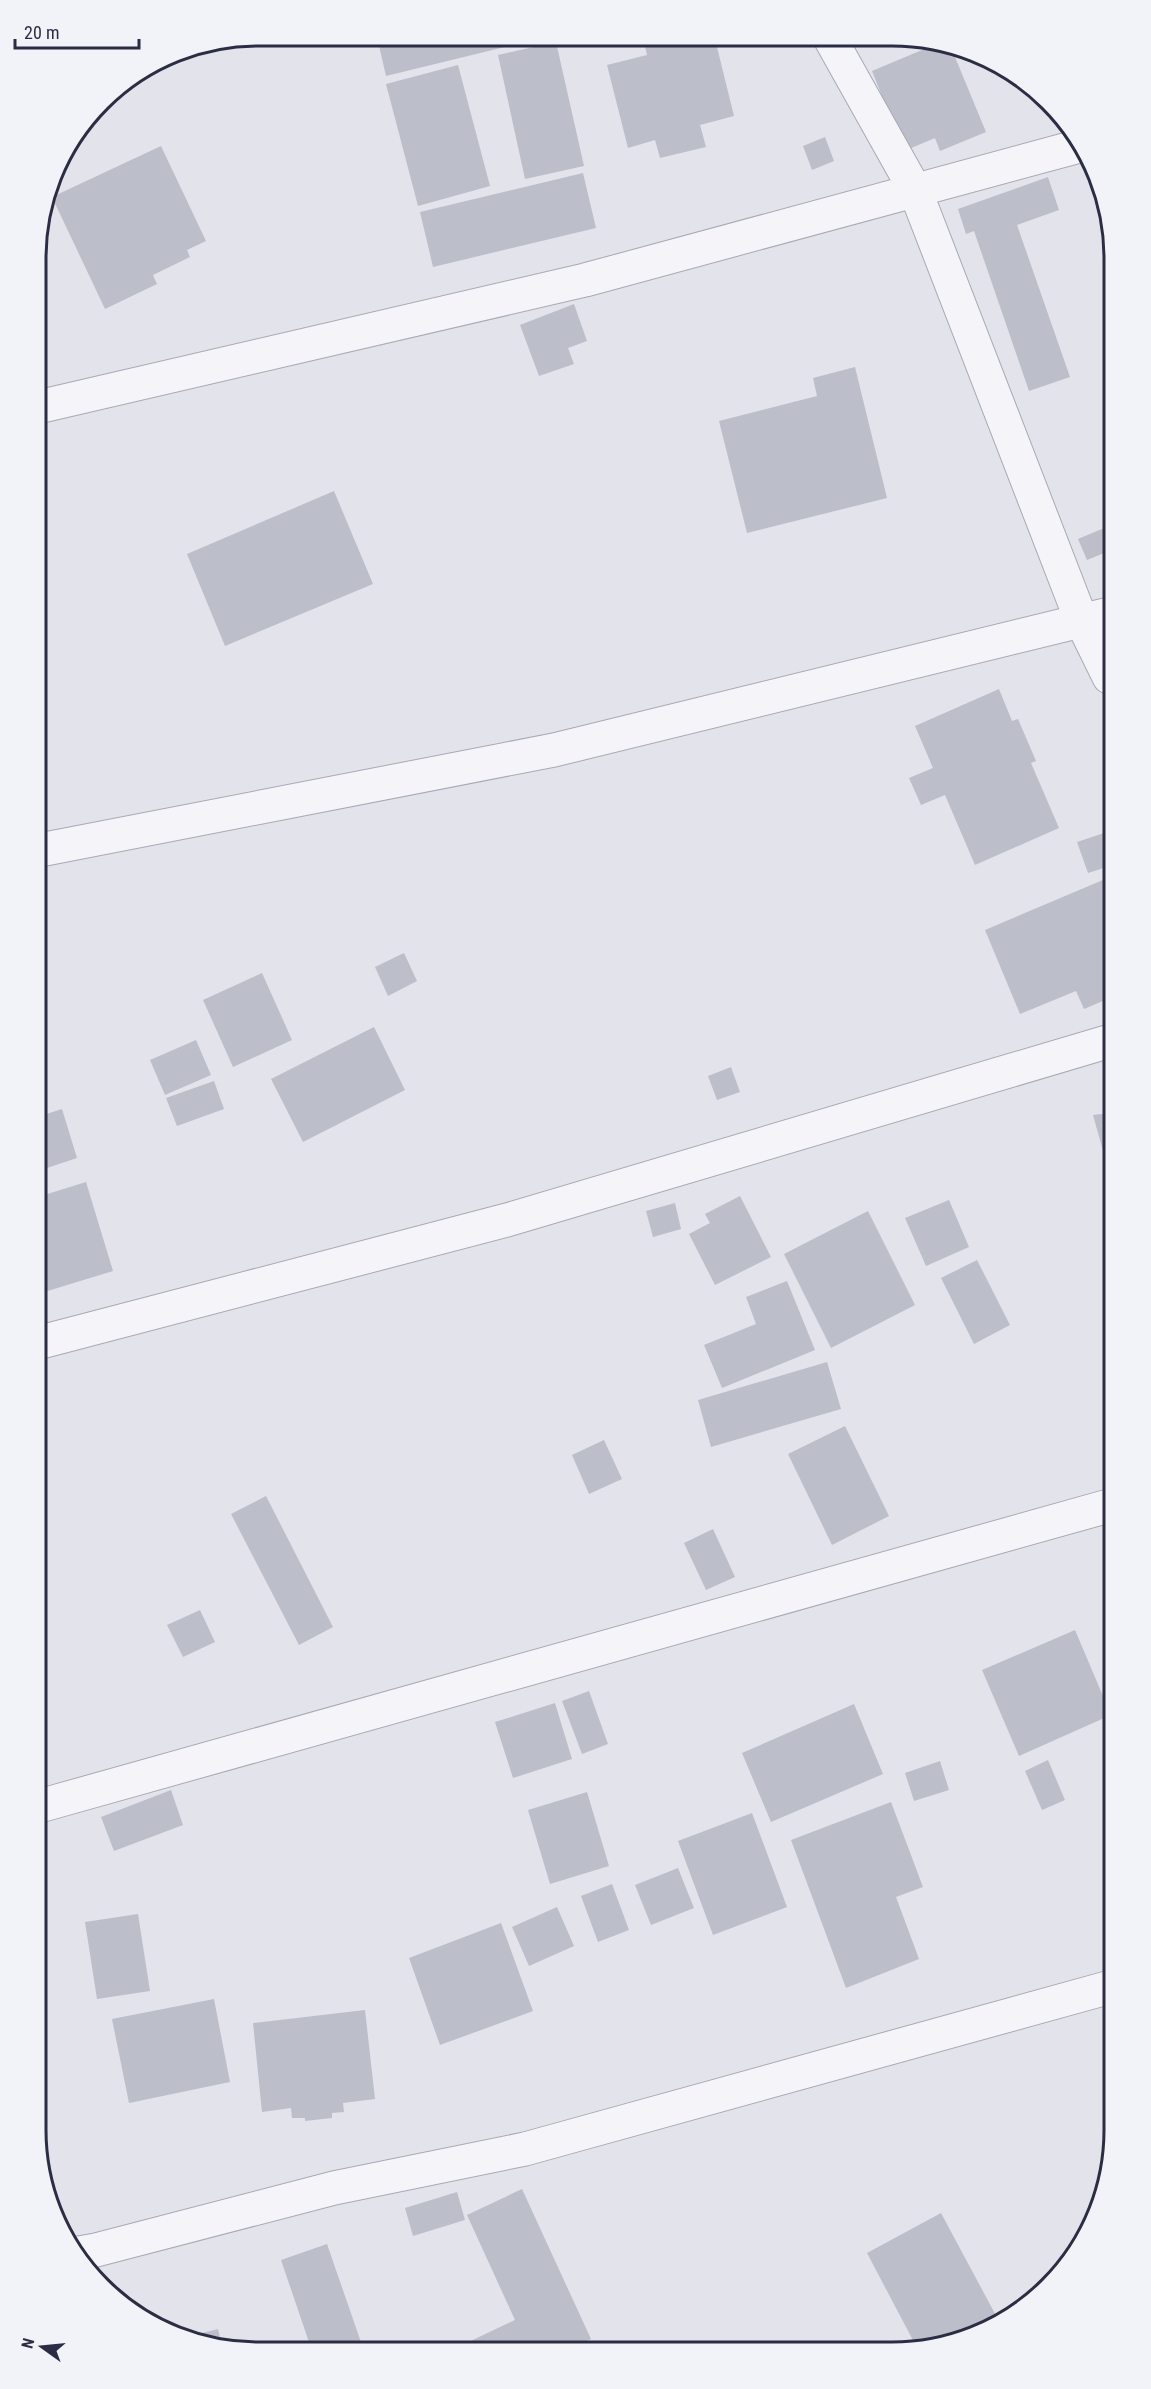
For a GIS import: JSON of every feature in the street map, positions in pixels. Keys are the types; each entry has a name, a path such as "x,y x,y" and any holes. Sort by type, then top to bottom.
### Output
{"street":[{"path":"834,46 915,190 1095,618 1104,656"},
{"path":"47,405 585,279 1073,148"},
{"path":"47,849 554,750 1095,618"},
{"path":"46,1340 507,1220 1104,1043"},
{"path":"46,1804 1104,1507"},
{"path":"85,2252 334,2188 525,2149 1104,1989"}],"building":[{"path":"645,46 717,46 734,116 700,125 706,147 660,158 655,140 628,148 607,65 647,55"},
{"path":"379,47 507,47 386,76"},
{"path":"536,47 557,47 584,166 525,179 498,55"},
{"path":"925,49 955,56 986,132 940,151 935,138 904,151 872,71"},
{"path":"458,65 490,186 418,206 386,84"},
{"path":"825,137 834,161 812,170 803,146"},
{"path":"161,146 206,241 187,250 190,257 153,275 157,284 105,309 54,202 56,195"},
{"path":"583,173 596,228 433,267 420,212"},
{"path":"1048,177 1059,210 1017,225 1070,377 1029,391 974,231 966,234 958,209"},
{"path":"574,304 587,341 568,348 574,364 539,376 520,325"},
{"path":"855,367 887,498 747,533 719,421 817,396 813,378"},
{"path":"334,491 373,584 225,646 187,554"},
{"path":"1104,528 1104,553 1087,560 1078,539"},
{"path":"999,689 1012,721 1018,719 1036,761 1031,763 1059,828 975,865 945,795 921,805 909,778 933,768 915,726"},
{"path":"1104,833 1104,868 1088,873 1077,842"},
{"path":"1104,880 1104,1001 1084,1009 1076,991 1020,1014 985,930"},
{"path":"404,953 417,981 388,996 375,967"},
{"path":"262,973 292,1040 233,1067 203,1000"},
{"path":"374,1027 405,1090 303,1142 271,1079"},
{"path":"196,1040 211,1075 165,1095 150,1060"},
{"path":"731,1067 740,1092 717,1100 708,1076"},
{"path":"214,1081 224,1109 177,1126 166,1098"},
{"path":"62,1109 77,1158 47,1168 47,1114"},
{"path":"1104,1114 1104,1154 1093,1115"},
{"path":"86,1182 113,1271 46,1291 46,1194"},
{"path":"740,1196 771,1257 715,1285 689,1234 710,1223 705,1214"},
{"path":"949,1200 969,1247 926,1266 905,1218"},
{"path":"675,1203 681,1229 653,1237 646,1211"},
{"path":"868,1211 915,1305 831,1348 784,1254"},
{"path":"977,1260 1010,1325 974,1344 941,1278"},
{"path":"787,1281 815,1350 722,1388 704,1345 756,1324 746,1297"},
{"path":"827,1362 841,1409 711,1447 698,1400"},
{"path":"845,1426 889,1516 832,1545 788,1454"},
{"path":"604,1440 622,1479 589,1494 572,1455"},
{"path":"266,1496 333,1627 299,1645 231,1514"},
{"path":"713,1529 735,1577 706,1590 684,1543"},
{"path":"200,1610 215,1642 183,1657 167,1625"},
{"path":"1075,1630 1104,1698 1104,1718 1019,1756 982,1670"},
{"path":"589,1691 608,1744 582,1754 562,1701"},
{"path":"555,1703 572,1759 513,1778 495,1722"},
{"path":"854,1704 883,1774 771,1822 742,1753"},
{"path":"1048,1760 1065,1800 1042,1810 1025,1771"},
{"path":"940,1761 949,1790 914,1801 905,1773"},
{"path":"171,1790 183,1825 114,1851 101,1817"},
{"path":"587,1792 609,1866 550,1884 528,1810"},
{"path":"891,1802 923,1887 896,1897 919,1959 846,1988 791,1840"},
{"path":"752,1813 787,1907 713,1935 678,1841"},
{"path":"678,1868 694,1908 651,1925 635,1885"},
{"path":"612,1884 629,1930 598,1942 581,1896"},
{"path":"557,1907 574,1946 529,1966 512,1927"},
{"path":"138,1914 150,1991 97,1999 85,1922"},
{"path":"501,1923 533,2011 440,2045 409,1958"},
{"path":"214,1999 230,2082 129,2103 112,2019"},
{"path":"365,2010 375,2099 343,2103 344,2112 332,2113 332,2118 305,2121 305,2118 292,2118 291,2108 262,2112 253,2023"},
{"path":"522,2189 591,2339 584,2342 469,2342 515,2320 467,2215"},
{"path":"457,2192 465,2220 413,2236 405,2208"},
{"path":"941,2213 996,2316 961,2331 914,2342 867,2253"},
{"path":"327,2244 361,2342 309,2342 281,2260"},
{"path":"218,2329 220,2339 203,2335 199,2334"}]}
